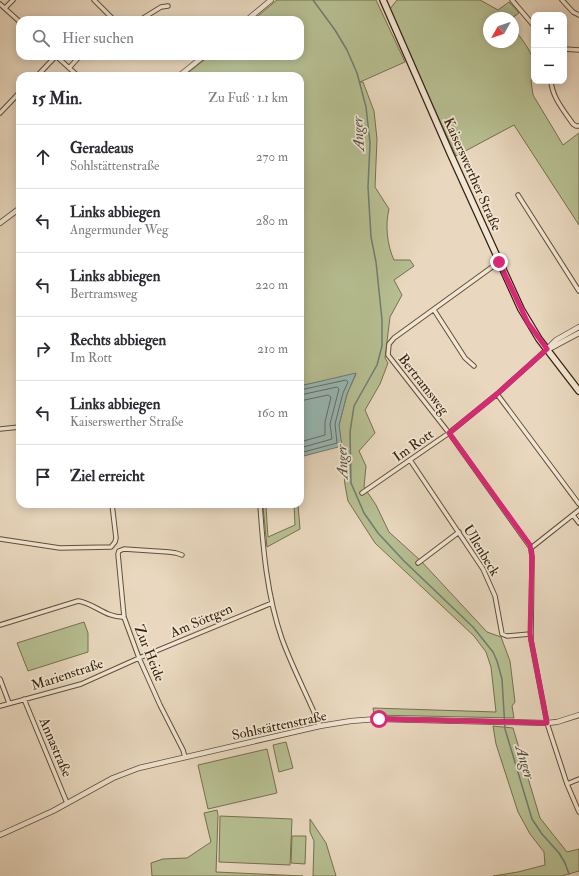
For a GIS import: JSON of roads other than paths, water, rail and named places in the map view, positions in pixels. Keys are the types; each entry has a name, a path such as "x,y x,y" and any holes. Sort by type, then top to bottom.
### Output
{"main road":[{"name":"Kaiserswerther Straße","path":"383,0 499,262 528,323 579,391"}],"street":[{"path":"5,8 13,0"},
{"path":"94,0 110,16"},
{"path":"252,16 271,0"},
{"path":"512,0 531,22"},
{"path":"562,0 573,12 579,15"},
{"path":"0,4 16,18"},
{"path":"146,16 161,7 168,6"},
{"path":"567,50 579,50"},
{"path":"41,72 52,60"},
{"path":"60,60 74,72"},
{"path":"69,68 76,60"},
{"path":"185,72 199,60"},
{"path":"551,84 557,100 573,124 579,126"},
{"path":"0,113 16,96"},
{"path":"518,195 579,292"},
{"path":"0,223 16,211"},
{"name":"Bertramsweg","path":"499,262 391,341 388,347 388,355 449,433 531,548"},
{"path":"434,310 465,358 474,366"},
{"path":"547,349 556,340 579,327"},
{"path":"547,349 579,333"},
{"name":"Im Rott","path":"362,494 449,433 497,394 547,349"},
{"path":"497,394 579,504"},
{"path":"0,429 16,427"},
{"name":"Ullenbeck","path":"410,460 478,560 488,578 495,596 502,634 507,636 530,634"},
{"path":"113,508 116,533 114,544 119,551 124,549 169,552 182,555"},
{"path":"260,508 263,550 272,602 282,638 320,726"},
{"path":"579,510 531,548 530,634 547,723 567,784 579,812"},
{"path":"573,515 579,523"},
{"path":"418,563 459,532"},
{"path":"0,539 60,548 107,548 114,544"},
{"name":"Zur Heide","path":"119,551 118,554 124,617 139,658 186,757"},
{"path":"0,625 81,601 112,616 124,617"},
{"name":"Am Söttgen","path":"139,658 272,602"},
{"name":"Marienstraße","path":"0,706 81,684 139,658"},
{"path":"0,679 9,703"},
{"name":"Annastraße","path":"24,699 67,803"},
{"name":"Sohlstättenstraße","path":"0,835 34,820 124,773 138,768 320,726 377,719 547,723 557,722 579,715"},
{"path":"567,784 579,780"}],"water":[{"path":"356,373 347,394 339,425 342,446 304,456 304,385"}],"waterway":[{"name":"Anger","path":"313,0 335,30 347,50 357,73 366,107 370,143 368,187 371,237 376,262 382,320 382,346 377,365 354,406 350,432 351,483 364,513 378,533 404,561 473,627 493,652 502,679 505,729 532,819 542,834 559,853 569,874"}]}
